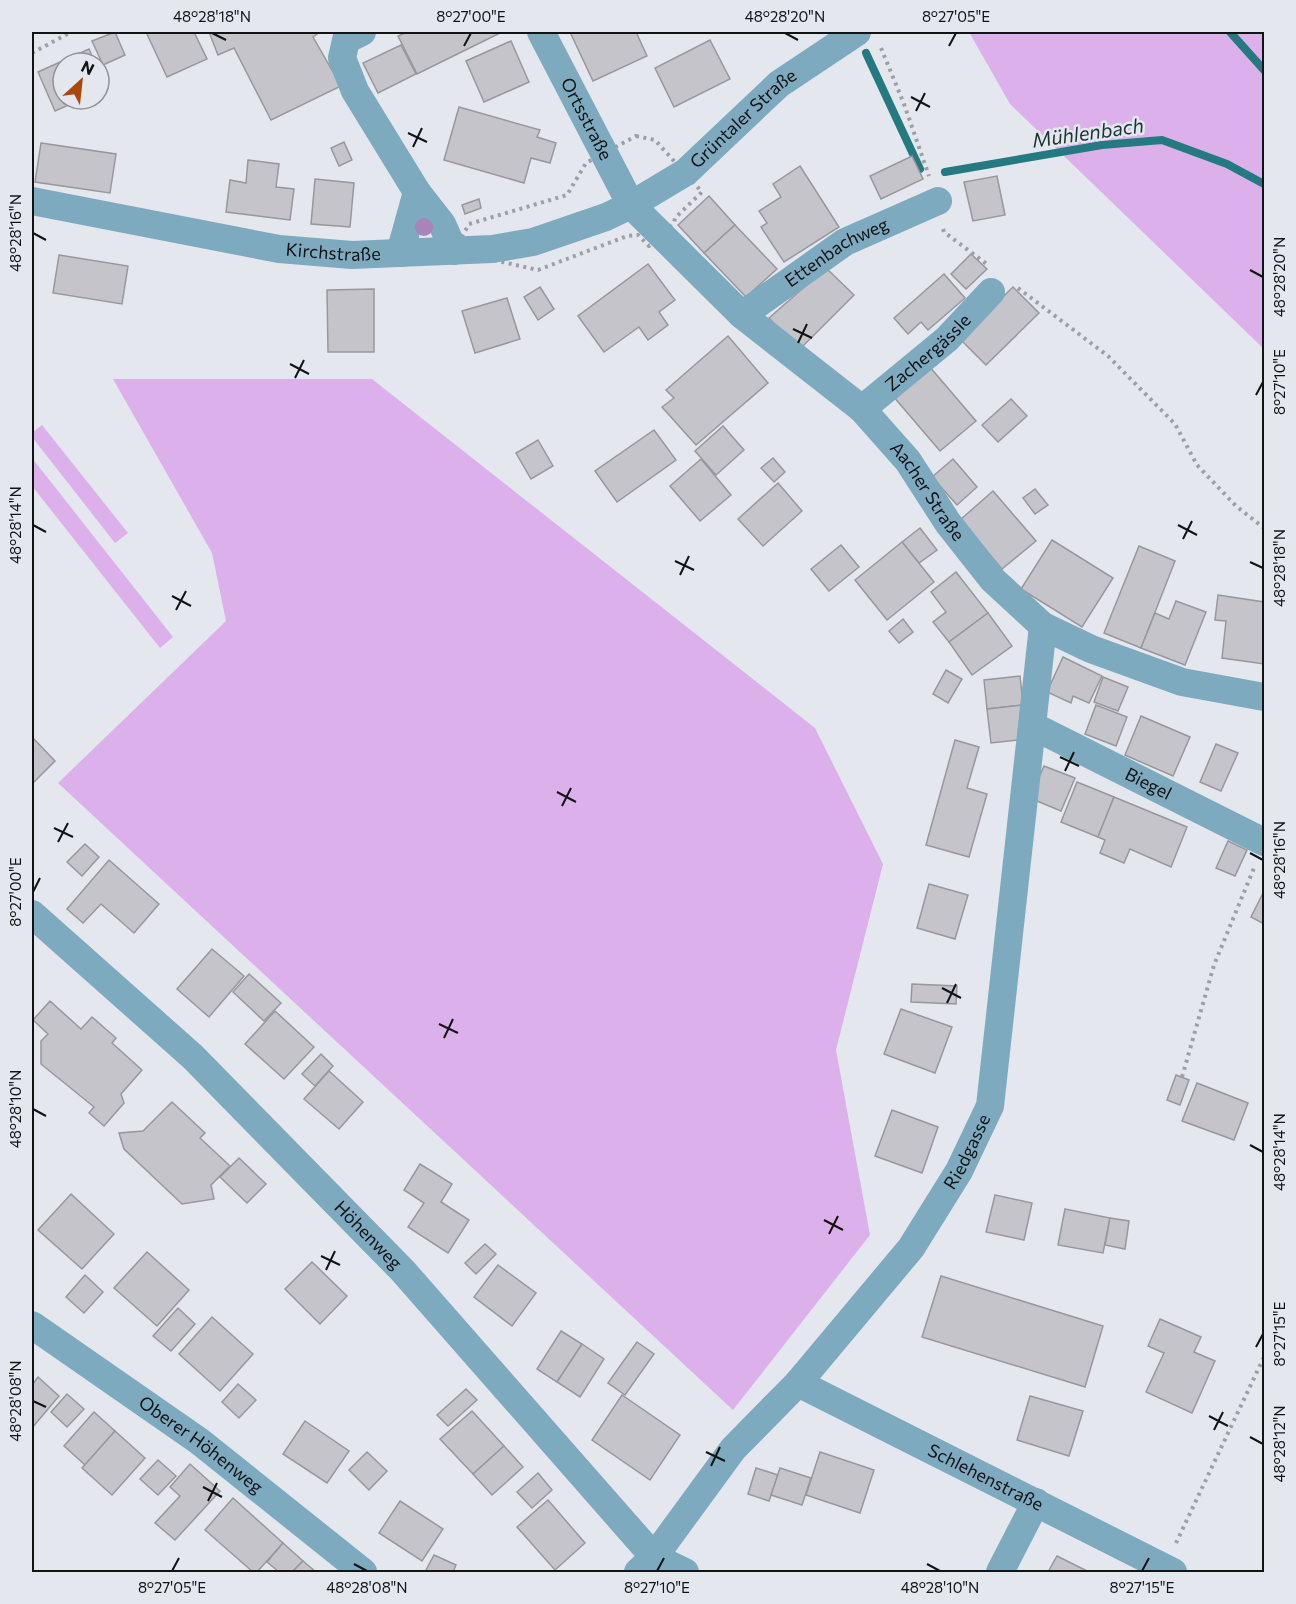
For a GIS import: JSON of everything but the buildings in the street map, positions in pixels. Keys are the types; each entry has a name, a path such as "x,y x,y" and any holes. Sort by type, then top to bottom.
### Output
{"street":[{"path":"362,32 346,40 342,58 360,101 417,192 442,224 454,251"},
{"name":"Ortsstraße","path":"541,32 631,205"},
{"name":"Grüntaler Straße","path":"631,205 686,172 779,84 867,36"},
{"path":"400,253 417,192"},
{"name":"Kirchstraße","path":"32,201 279,249 352,255 492,249 533,242 595,221 631,205"},
{"name":"Ettenbachweg","path":"742,315 845,242 938,201"},
{"name":"Aacher Straße","path":"631,205 742,315 862,409 908,461 948,523 993,580 1043,626 1091,649 1182,682 1264,697"},
{"name":"Zachergässle","path":"862,409 947,339 1001,283"},
{"name":"Riedgasse","path":"646,1565 733,1449 798,1383 911,1248 958,1172 990,1106 1043,626"},
{"name":"Biegel","path":"1033,726 1264,842"},
{"name":"Höhenweg","path":"32,914 193,1057 395,1263 646,1565 685,1572"},
{"name":"Oberer Höhenweg","path":"32,1325 199,1441 363,1572"},
{"name":"Schlehenstraße","path":"798,1383 1169,1570"},
{"path":"1000,1572 1036,1503"}],"path":[{"path":"32,53 71,32"},
{"path":"867,36 904,104 938,201 944,232 1001,283 1108,357 1175,424 1197,465 1236,506 1264,528"},
{"path":"469,224 567,195"},
{"path":"1182,1077 1214,965 1264,842"},
{"path":"1169,1570 1264,1357"}],"shaded area":[{"path":"969,32 1264,32 1264,349 1010,104"},
{"path":"113,379 372,379 815,728 883,864 836,1050 870,1235 733,1410 58,783 226,621 212,553"},
{"path":"42,425 128,533 115,543 32,437 32,433"},
{"path":"32,458 173,637 160,648 32,486"}],"waterway":[{"path":"1230,32 1264,70"},
{"name":"Mühlenbach","path":"866,53 920,169"},
{"name":"Mühlenbach","path":"945,172 1102,145 1162,140 1227,164 1264,184"}]}
